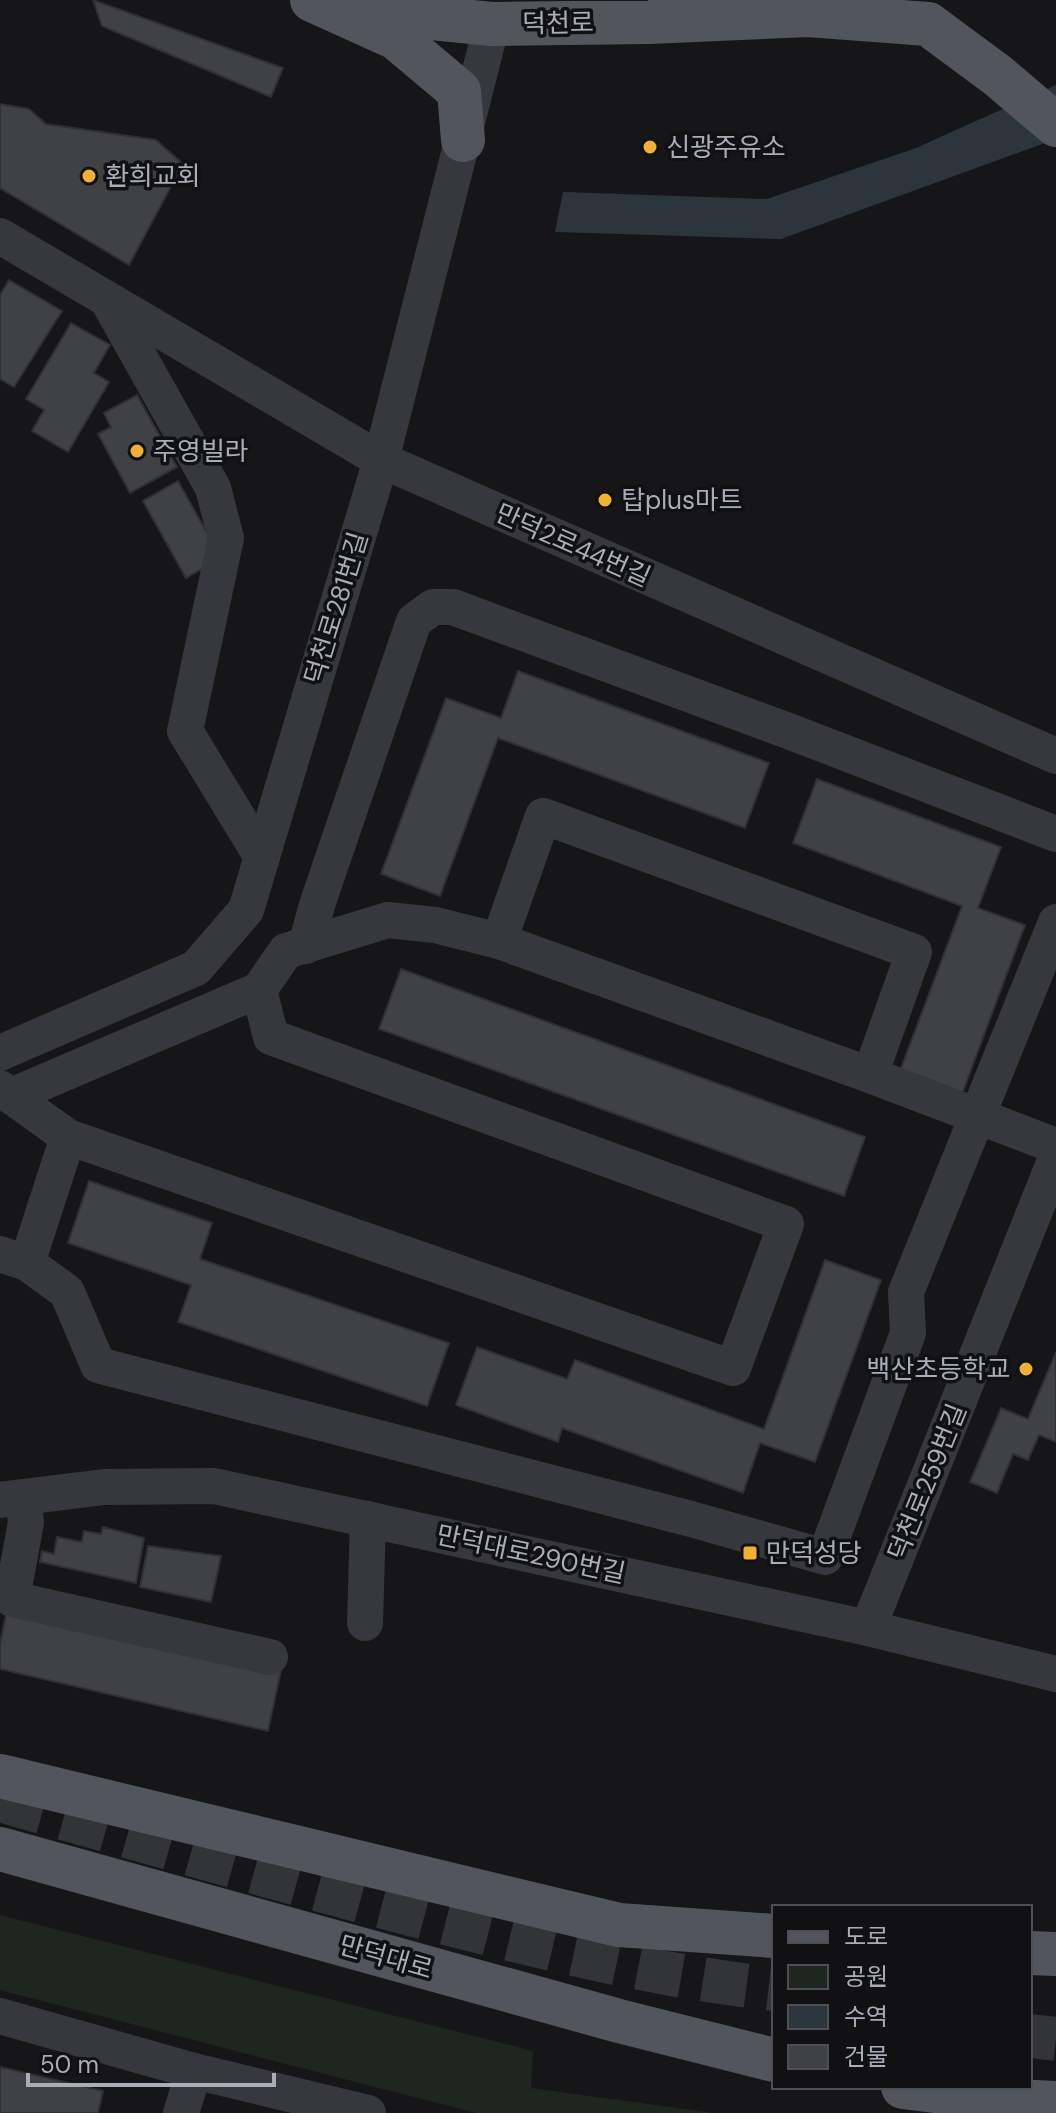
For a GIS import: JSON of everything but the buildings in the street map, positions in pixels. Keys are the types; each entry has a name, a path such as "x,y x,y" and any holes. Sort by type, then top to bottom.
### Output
{"main road":[{"path":"312,0 396,38 459,91 463,140"},
{"name":"덕천로","path":"363,0 432,18 492,24 809,8 928,24 997,75 1056,125"},
{"path":"0,1776 619,1925 772,1936"},
{"name":"만덕대로","path":"0,1849 619,2021 772,2059"},
{"path":"1032,1953 1056,1954"},
{"path":"919,2089 1056,2103"}],"street":[{"name":"덕천로281번길","path":"0,1053 196,968 246,910 381,460 492,24"},
{"name":"만덕2로44번길","path":"0,236 381,460 1056,756"},
{"path":"108,299 213,488 226,538 185,731 262,857"},
{"path":"306,946 317,905 414,621 433,607 453,607 1056,834"},
{"path":"499,941 543,816 914,952 870,1075"},
{"path":"5,1092 259,990 286,951 388,920 435,925 499,941 1056,1146"},
{"path":"68,1137 14,1258 67,1292 98,1365 691,1519 825,1557 908,1333 906,1292 1056,922"},
{"path":"5,1092 68,1137 733,1368 786,1224 271,1037 259,990"},
{"name":"덕천로259번길","path":"868,1628 1056,1158"},
{"name":"만덕대로290번길","path":"12,1498 104,1487 214,1486 868,1628 1056,1674"},
{"path":"12,1498 26,1522 12,1599 270,1657"},
{"path":"365,1623 368,1519"},
{"path":"0,2016 194,2071 368,2113"},
{"path":"181,2113 194,2071"}],"green space":[{"path":"0,1915 533,2051 531,2088 714,2113 476,2113 0,1990"}],"water":[{"path":"1056,85 1056,139 781,239 555,232 563,192 767,199 916,148"}],"tunnel":[{"path":"0,1800 325,1891 518,1941 645,1969 772,1989"},
{"path":"1032,2036 1056,2039"}],"place":[{"name":"신광주유소","path":"650,147"},
{"name":"환희교회","path":"89,176"},
{"name":"주영빌라","path":"137,451"},
{"name":"탑plus마트","path":"605,500"},
{"name":"백산초등학교","path":"1026,1369"},
{"name":"만덕성당","path":"750,1553"}]}
